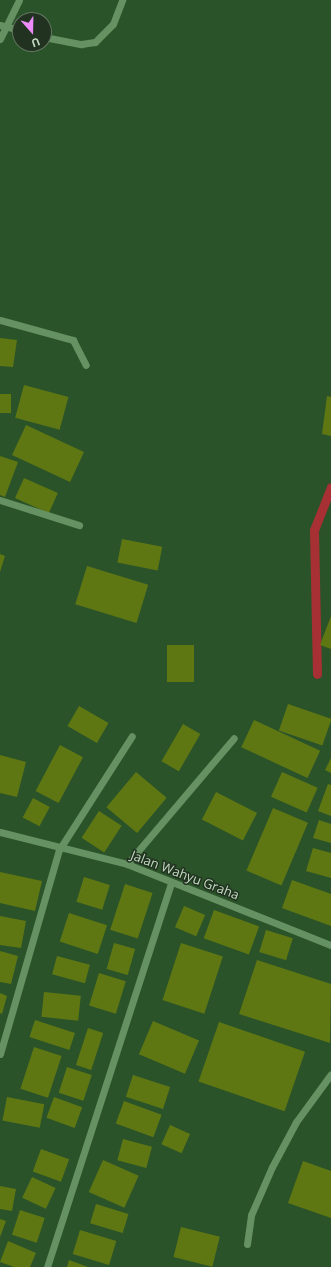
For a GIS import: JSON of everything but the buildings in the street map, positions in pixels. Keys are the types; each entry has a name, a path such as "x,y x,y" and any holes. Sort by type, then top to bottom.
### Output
{"street":[{"path":"0,39 2,26 19,0"},
{"path":"52,38 81,44 95,42 113,24 122,0"},
{"path":"2,26 12,28"},
{"path":"0,320 73,340 86,366"},
{"path":"0,500 79,525"},
{"path":"0,1054 59,850 132,736"},
{"path":"127,864 234,738"},
{"name":"Jalan Wahyu Graha","path":"0,832 59,850 127,864 331,945"},
{"path":"47,1267 171,882"},
{"path":"247,1244 251,1215 272,1167 296,1122 331,1074"}],"waterway":[{"path":"317,674 314,530 331,487"}]}
